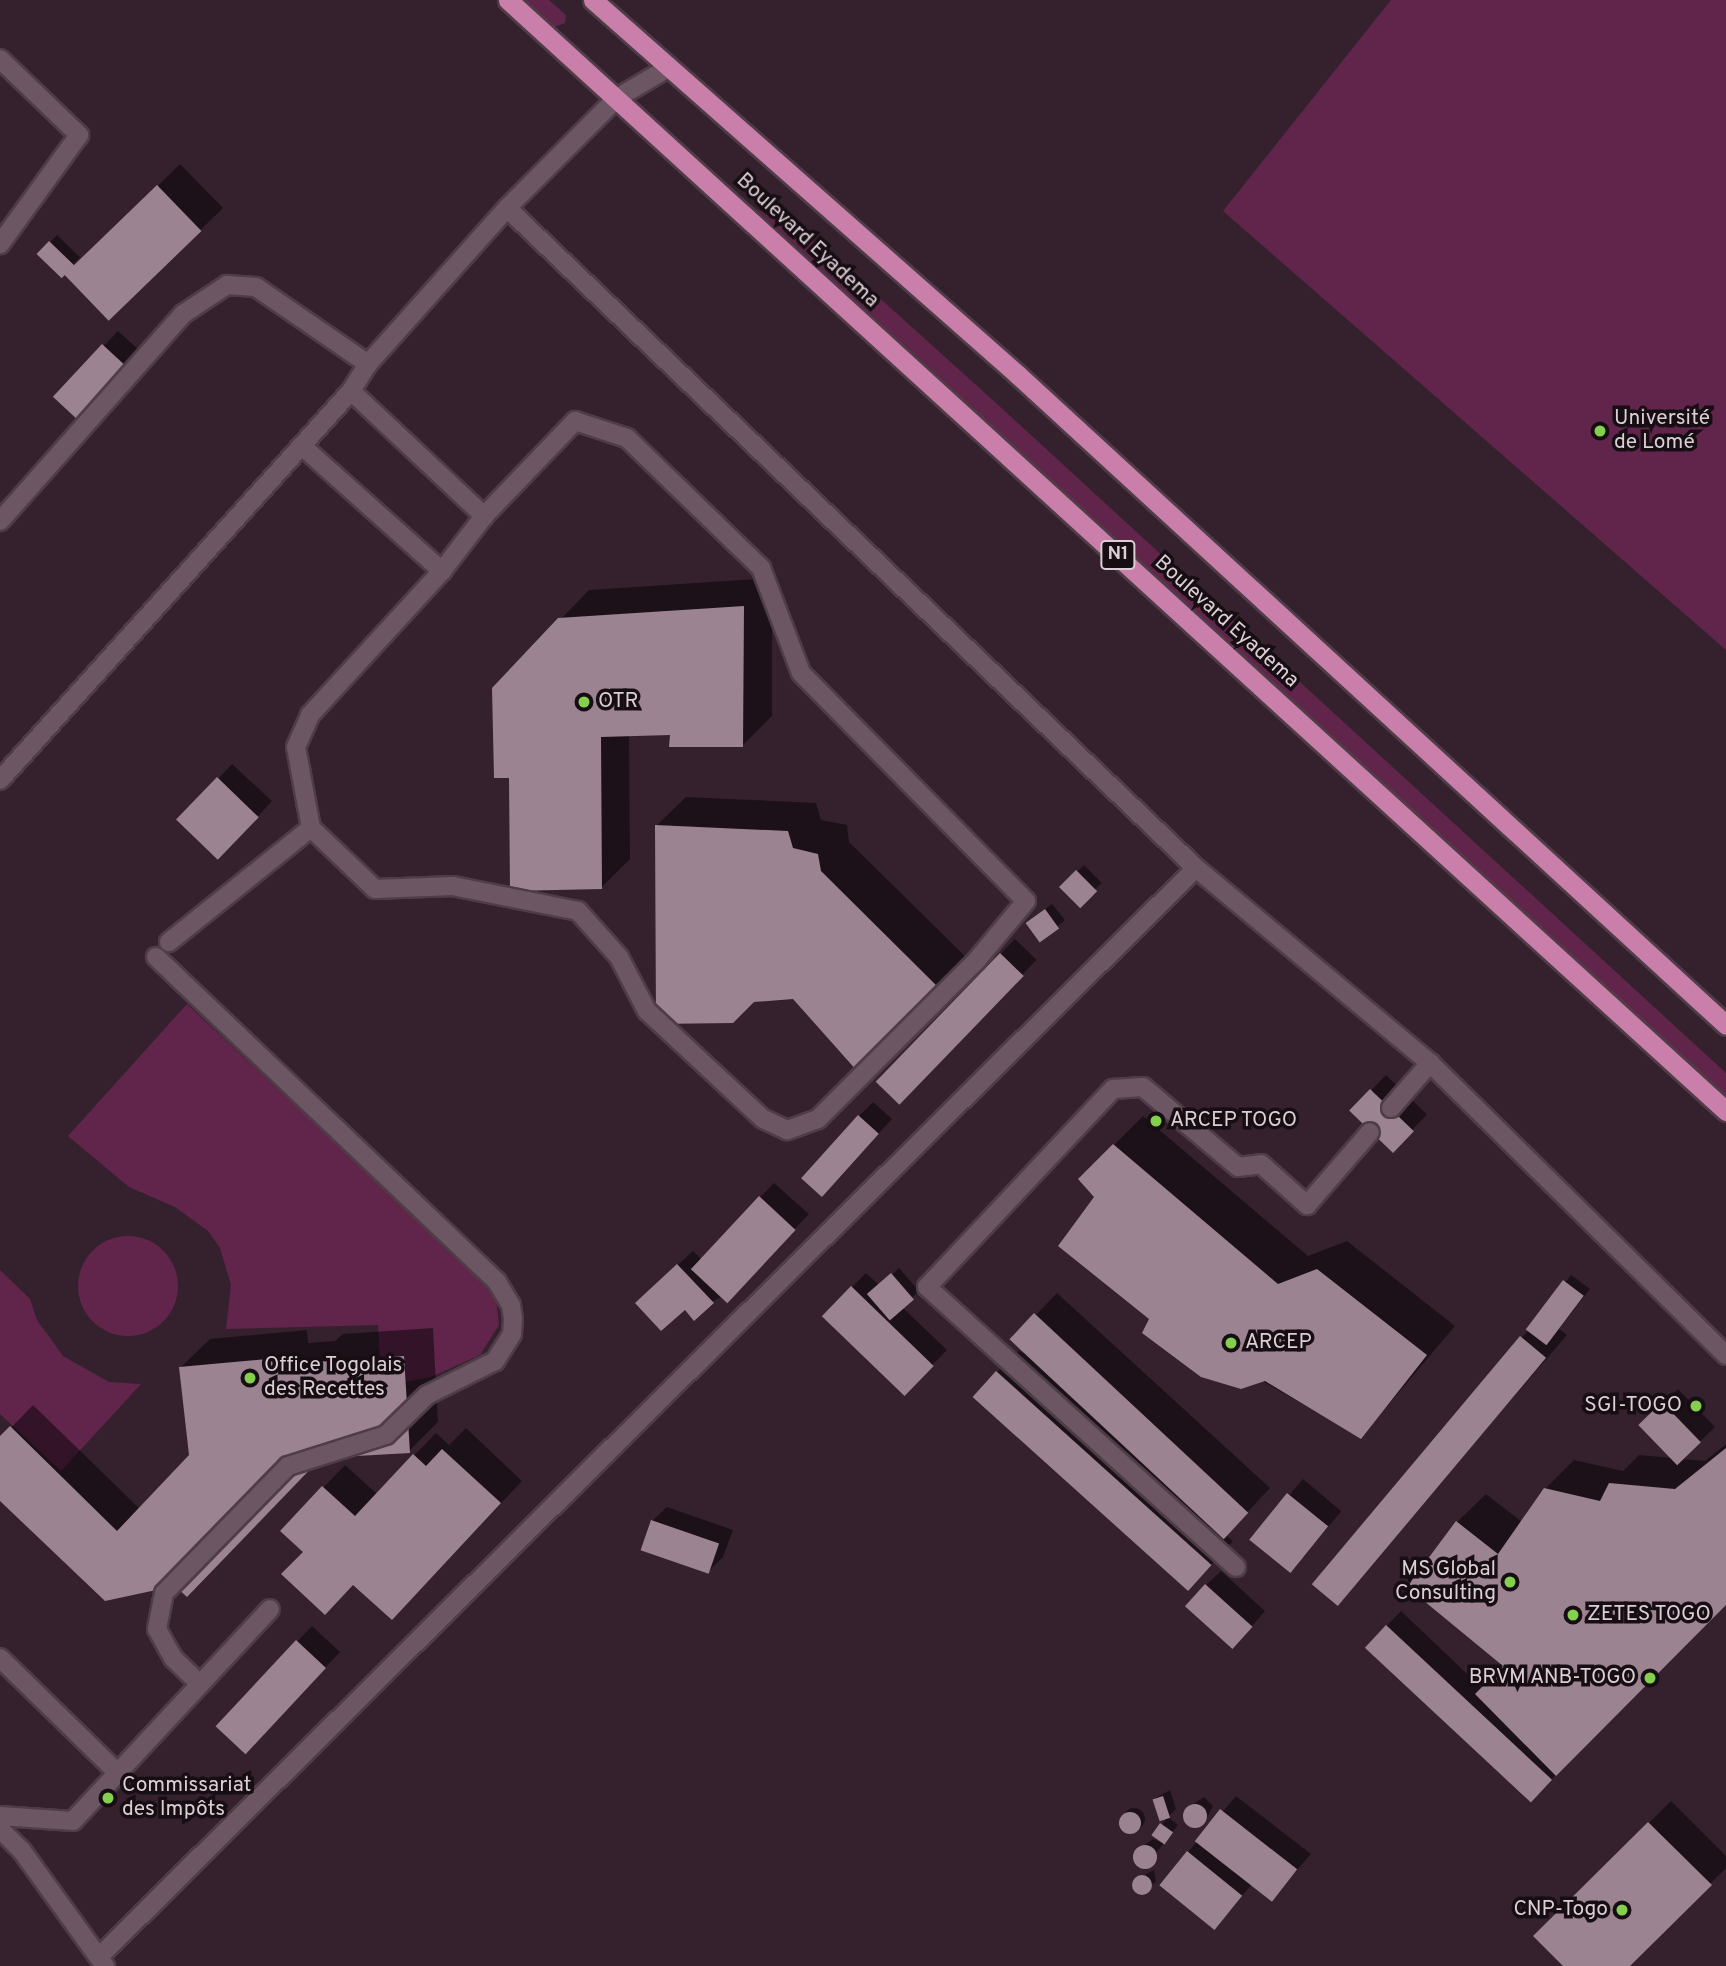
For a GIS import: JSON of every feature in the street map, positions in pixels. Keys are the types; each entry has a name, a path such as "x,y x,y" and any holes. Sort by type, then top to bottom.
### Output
{"highway":[{"name":"Boulevard Eyadema","path":"508,0 1726,1111"},
{"name":"Boulevard Eyadema","path":"593,0 1018,375 1726,1025"}],"street":[{"path":"0,59 79,135 0,244"},
{"path":"0,780 351,391 368,364 507,208 617,98 668,68"},
{"path":"507,208 1196,868 1430,1063 1726,1355"},
{"path":"0,521 183,314 227,285 256,287 368,364"},
{"path":"351,391 484,516"},
{"path":"575,421 626,438 761,568 801,673 1026,901 976,961 818,1119 787,1130 763,1119 647,1011 619,957 578,911 453,886 375,889 311,828 296,747 310,715 442,570 484,516 575,421"},
{"path":"302,446 442,570"},
{"path":"169,942 311,828"},
{"path":"0,1829 22,1851 103,1961 1196,868"},
{"path":"156,957 497,1282 511,1305 513,1320 509,1341 495,1361 427,1395 386,1435 288,1466 164,1593 157,1629 173,1658 200,1684"},
{"path":"1391,1108 1430,1063"},
{"path":"1236,1567 928,1287 1113,1089 1143,1087 1238,1167 1261,1164 1307,1205 1370,1132"},
{"path":"0,1816 73,1821 270,1609"},
{"path":"0,1658 117,1772"}],"shaded area":[{"path":"524,0 549,0 566,15 565,23 554,27"},
{"name":"Université de Lomé","path":"1391,0 1726,0 1726,650 1223,211"},
{"path":"755,208 822,246 996,403 1726,1073 1726,1098"},
{"path":"187,1004 488,1286 496,1298 499,1325 480,1355 431,1377 382,1386 378,1325 226,1329 231,1285 220,1248 208,1231 175,1207 129,1187 68,1136"},
{"path":"128,1236 147,1240 163,1251 174,1267 178,1286 174,1305 163,1321 147,1332 128,1336 109,1332 93,1321 82,1305 78,1286 82,1267 93,1251 109,1240"},
{"path":"0,1270 30,1299 37,1320 63,1356 109,1382 141,1384 61,1471 0,1414"}],"building":[{"path":"157,185 201,231 109,321 64,275"},
{"path":"49,241 74,265 62,278 36,254"},
{"path":"102,344 128,368 78,421 53,397"},
{"path":"744,606 743,747 669,747 670,735 601,737 602,889 510,891 509,778 494,778 492,688 558,618"},
{"path":"217,777 259,817 218,860 176,819"},
{"path":"655,825 788,831 793,848 818,854 821,871 942,991 858,1072 793,999 754,1002 733,1023 656,1024"},
{"path":"1076,870 1097,891 1080,908 1059,887"},
{"path":"1045,909 1059,928 1040,943 1026,923"},
{"path":"1000,953 1024,976 899,1105 876,1082"},
{"path":"1370,1089 1414,1131 1393,1153 1349,1111"},
{"path":"858,1115 879,1134 822,1197 801,1178"},
{"path":"1113,1144 1278,1284 1317,1269 1427,1355 1361,1439 1265,1381 1241,1389 1201,1377 1142,1333 1149,1319 1058,1246 1094,1197 1078,1179"},
{"path":"759,1196 796,1230 727,1303 691,1269"},
{"path":"677,1264 714,1303 694,1321 685,1310 661,1331 635,1303"},
{"path":"891,1273 914,1299 890,1320 867,1294"},
{"path":"1563,1280 1584,1296 1546,1345 1526,1330"},
{"path":"851,1286 934,1366 905,1396 822,1316"},
{"path":"1034,1313 1248,1513 1224,1539 1009,1339"},
{"path":"1520,1336 1546,1358 1338,1606 1312,1584"},
{"path":"404,1356 410,1453 321,1458 187,1597 175,1586 105,1601 0,1501 0,1436 10,1426 117,1531 189,1455 179,1367 279,1358 280,1371 312,1369 312,1362"},
{"path":"996,1371 1212,1565 1188,1591 973,1397"},
{"path":"1662,1402 1701,1442 1677,1465 1638,1425"},
{"path":"1726,1448 1726,1605 1556,1776 1475,1694 1503,1666 1407,1587 1456,1521 1498,1554 1544,1488 1600,1501 1609,1483 1675,1489"},
{"path":"442,1449 501,1503 392,1620 353,1585 325,1615 281,1574 303,1552 280,1531 322,1486 355,1516 413,1454 426,1466"},
{"path":"1287,1493 1328,1526 1290,1573 1249,1540"},
{"path":"651,1520 719,1543 709,1574 641,1550"},
{"path":"1205,1584 1253,1627 1232,1649 1185,1606"},
{"path":"1386,1625 1552,1780 1531,1802 1365,1648"},
{"path":"296,1640 326,1668 246,1754 216,1726"},
{"path":"1163,1796 1170,1818 1160,1821 1153,1799"},
{"path":"1195,1804 1204,1807 1207,1816 1204,1825 1195,1828 1186,1825 1183,1816 1186,1807"},
{"path":"1220,1809 1297,1869 1272,1902 1195,1841"},
{"path":"1130,1812 1140,1819 1141,1823 1134,1833 1130,1834 1120,1827 1119,1823 1126,1813"},
{"name":"CNP-Togo","path":"1648,1822 1712,1885 1630,1966 1563,1966 1533,1936"},
{"path":"1160,1823 1173,1832 1165,1844 1151,1835"},
{"path":"1145,1845 1153,1849 1157,1857 1153,1865 1145,1869 1137,1865 1133,1857 1137,1849"},
{"path":"1187,1851 1242,1896 1214,1930 1159,1885"},
{"path":"1142,1875 1149,1878 1152,1885 1149,1892 1142,1895 1135,1892 1132,1885 1135,1878"}],"place":[{"name":"Université de Lomé","path":"1600,431"},
{"name":"OTR","path":"584,702"},
{"name":"ARCEP TOGO","path":"1156,1121"},
{"name":"ARCEP","path":"1231,1343"},
{"name":"Office Togolais des Recettes","path":"250,1378"},
{"name":"SGI-TOGO","path":"1696,1406"},
{"name":"MS Global Consulting","path":"1510,1582"},
{"name":"ZETES TOGO","path":"1573,1615"},
{"name":"BRVM ANB-TOGO","path":"1650,1678"},
{"name":"Commissariat des Impôts","path":"108,1798"},
{"name":"CNP-Togo","path":"1622,1910"}]}
